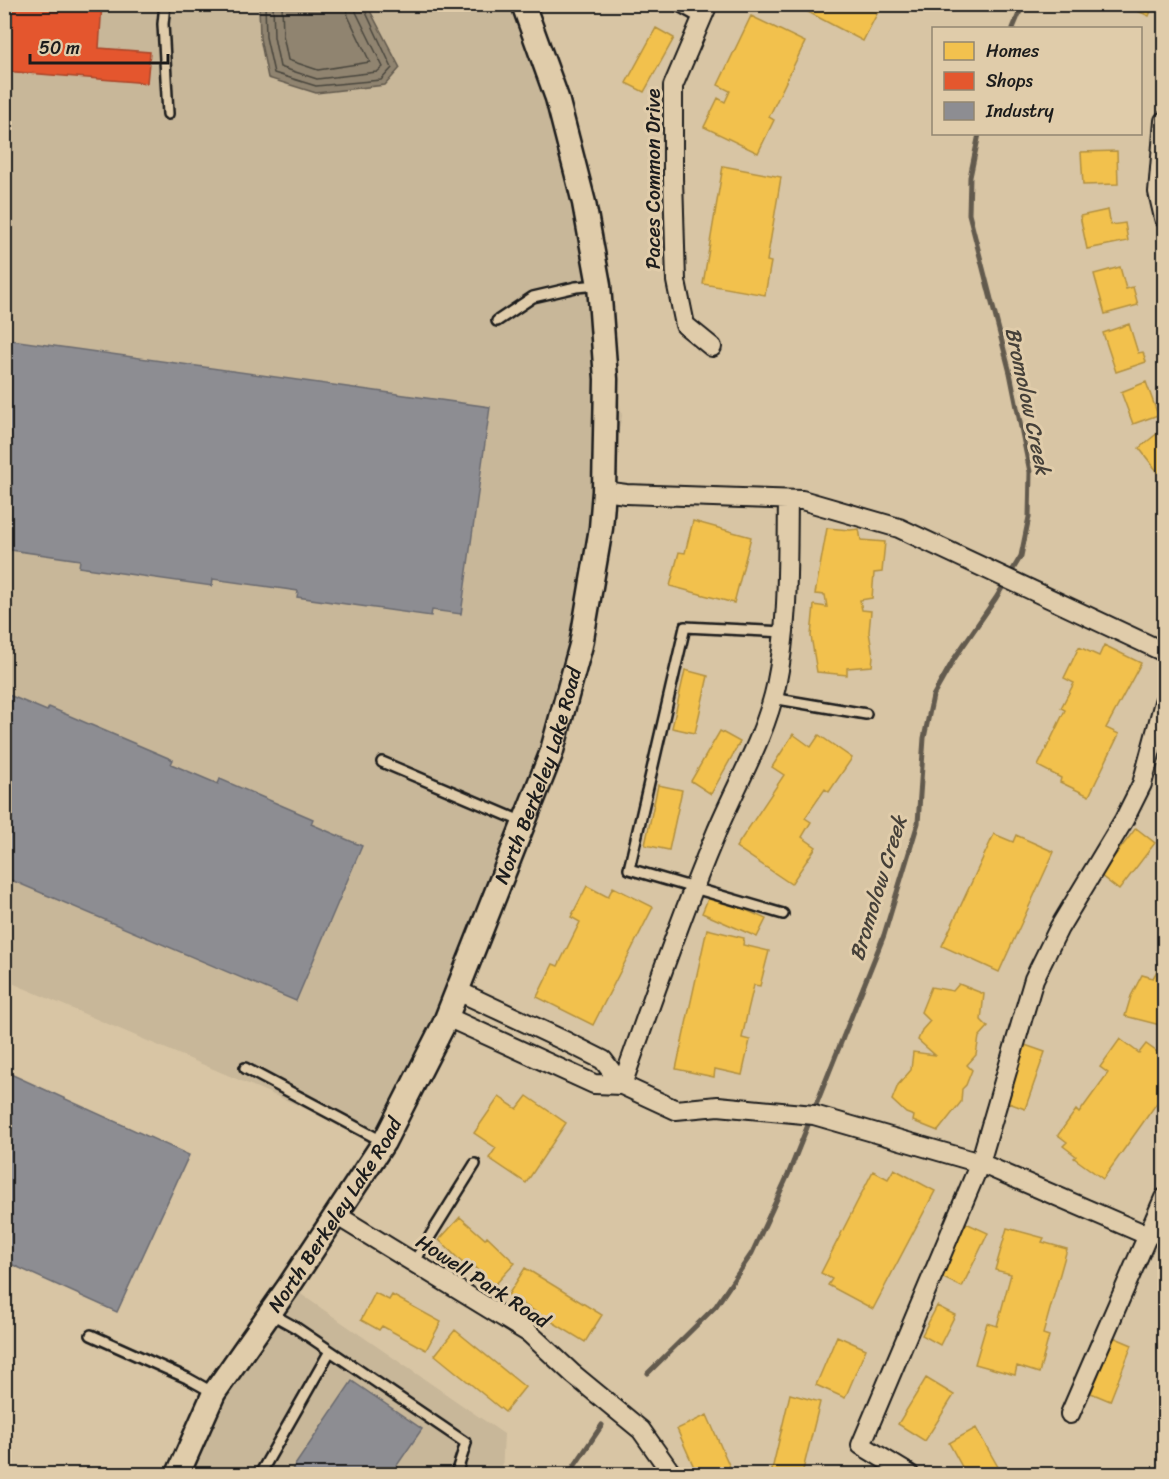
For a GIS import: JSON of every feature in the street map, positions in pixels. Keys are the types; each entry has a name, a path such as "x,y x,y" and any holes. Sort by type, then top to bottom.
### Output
{"street":[{"name":"North Berkeley Lake Road","path":"178,1474 214,1394 384,1142 447,1017 551,754 581,645 601,528 604,491 606,379 598,285 584,203 557,98 523,4"},
{"name":"Paces Common Drive","path":"705,12 673,86 673,178 676,281 685,325 712,347"},
{"path":"1164,121 1158,192 1164,218"},
{"path":"604,491 802,500 899,528 1164,652"},
{"path":"622,1085 694,887 764,724 772,698 785,632 788,500"},
{"path":"909,1474 861,1445 980,1163 1034,979 1059,928 1124,820 1142,784 1164,702"},
{"path":"458,991 603,1060 622,1085"},
{"path":"447,1017 594,1084 622,1085 676,1110 718,1106 814,1115 980,1163 1149,1236"},
{"path":"531,1055 543,1030"},
{"path":"569,1073 580,1048"},
{"path":"1070,1414 1164,1198"},
{"name":"Howell Park Road","path":"336,1215 529,1333 573,1374 641,1431 672,1474"}],"lane":[{"path":"165,4 168,114"},
{"path":"675,4 705,12"},
{"path":"497,321 533,297 576,287 598,285"},
{"path":"783,914 629,869 685,627 785,632"},
{"path":"772,698 866,714"},
{"path":"382,762 525,822"},
{"path":"245,1068 384,1142"},
{"path":"414,1262 475,1164"},
{"path":"270,1313 466,1443 456,1474"},
{"path":"91,1335 187,1378 214,1394"},
{"path":"260,1474 330,1351"}],"shaded area":[{"path":"4,5 523,5 584,203 622,416 541,787 384,1142 5,980"},
{"path":"289,1286 504,1434 502,1474 178,1474"}],"water":[{"path":"259,5 367,5 400,68 385,85 316,93 268,78 260,38"}],"building: Homes":[{"path":"793,4 882,4 863,41"},
{"path":"1122,4 1154,4 1149,16"},
{"path":"751,16 805,42 769,117 774,120 758,153 704,127 718,98 725,102 730,91 718,85"},
{"path":"656,28 674,38 644,92 626,83"},
{"path":"1117,151 1118,184 1083,185 1081,152"},
{"path":"723,166 781,177 767,261 771,262 765,295 703,284"},
{"path":"1108,210 1111,225 1125,223 1128,241 1087,249 1080,216"},
{"path":"1120,267 1126,289 1133,287 1138,305 1105,314 1094,274"},
{"path":"1129,324 1138,353 1143,352 1146,362 1116,372 1103,333"},
{"path":"1146,382 1158,415 1133,424 1121,392"},
{"path":"1159,432 1164,439 1164,480 1139,448"},
{"path":"693,521 751,537 734,603 670,586 679,552 685,553"},
{"path":"827,528 859,529 861,540 885,542 882,572 874,573 872,598 860,600 862,610 871,611 869,632 873,656 872,666 847,668 847,675 817,672 811,636 814,605 827,607 825,595 815,594"},
{"path":"1104,645 1141,663 1106,728 1119,734 1089,796 1060,782 1061,778 1038,766 1065,710 1061,708 1074,683 1064,678 1079,647 1099,656"},
{"path":"685,670 708,676 695,733 672,728"},
{"path":"720,731 740,742 711,794 691,781"},
{"path":"793,734 811,747 819,735 852,758 829,792 825,789 805,818 811,822 802,837 816,847 791,884 736,847 784,775 772,767"},
{"path":"658,785 682,790 669,850 645,845"},
{"path":"1136,828 1155,843 1119,890 1100,875"},
{"path":"994,834 1013,842 1016,835 1054,852 999,972 942,946"},
{"path":"587,886 608,897 613,887 653,907 593,1025 537,997 553,964 558,966 580,922 571,917"},
{"path":"710,894 766,919 757,937 702,913"},
{"path":"707,929 744,938 743,945 769,951 760,986 754,985 748,1010 742,1038 750,1040 742,1075 715,1069 714,1077 676,1069"},
{"path":"1164,959 1164,1026 1125,1016 1131,996 1142,975 1153,978"},
{"path":"959,984 984,994 981,1020 988,1027 979,1037 976,1055 967,1065 972,1070 962,1089 961,1102 938,1131 913,1121 914,1116 906,1113 892,1100 898,1085 911,1070 913,1052 935,1055 918,1040 922,1030 930,1021 921,1012 931,987 953,991"},
{"path":"1120,1039 1139,1053 1146,1044 1164,1057 1164,1093 1103,1179 1074,1158 1076,1156 1063,1146 1067,1142 1058,1135 1076,1110 1079,1113 1108,1073 1100,1067"},
{"path":"1025,1045 1045,1052 1025,1109 1006,1102"},
{"path":"527,1096 566,1123 526,1183 489,1158 496,1148 474,1133 499,1097 517,1109"},
{"path":"894,1169 935,1191 873,1309 828,1285 832,1279 821,1273 873,1171 888,1179"},
{"path":"460,1217 485,1239 487,1236 515,1263 494,1286 469,1262 466,1266 439,1240"},
{"path":"966,1223 988,1233 962,1287 941,1277"},
{"path":"1007,1228 1044,1238 1042,1242 1067,1249 1043,1334 1049,1336 1039,1373 1017,1366 1015,1375 975,1364 987,1323 997,1326 1011,1274 995,1270"},
{"path":"525,1268 602,1315 585,1342 508,1295"},
{"path":"375,1293 389,1300 392,1295 441,1322 426,1350 382,1326 379,1330 361,1320"},
{"path":"937,1306 955,1315 940,1345 922,1335"},
{"path":"455,1330 525,1387 505,1412 435,1355"},
{"path":"837,1336 866,1349 845,1398 816,1385"},
{"path":"1113,1337 1132,1345 1110,1401 1091,1393"},
{"path":"926,1378 954,1395 925,1441 898,1424"},
{"path":"790,1394 820,1402 802,1474 771,1474"},
{"path":"707,1415 733,1474 697,1474 677,1429"},
{"path":"976,1428 1002,1474 966,1474 949,1443"}],"building: Shops":[{"path":"4,4 102,4 99,48 150,52 147,83 4,71"}],"building: Industry":[{"path":"4,339 490,407 461,614 432,610 431,616 297,597 298,591 213,579 212,586 79,567 80,560 4,549"},
{"path":"4,693 47,711 49,707 173,760 171,764 218,784 220,779 313,819 311,824 362,846 296,1001 4,877"},
{"path":"4,1071 189,1155 117,1312 4,1261"},
{"path":"352,1381 422,1429 391,1474 289,1474"}],"waterway":[{"name":"Bromolow Creek","path":"1013,27 1023,4"},
{"name":"Bromolow Creek","path":"648,1373 716,1306 752,1253 788,1175 884,935 918,823 924,738 933,696 954,659 996,598 1021,556 1029,517 1030,472 1010,373 969,214 970,177 979,135"},
{"name":"Bromolow Creek","path":"569,1474 602,1425"}]}
